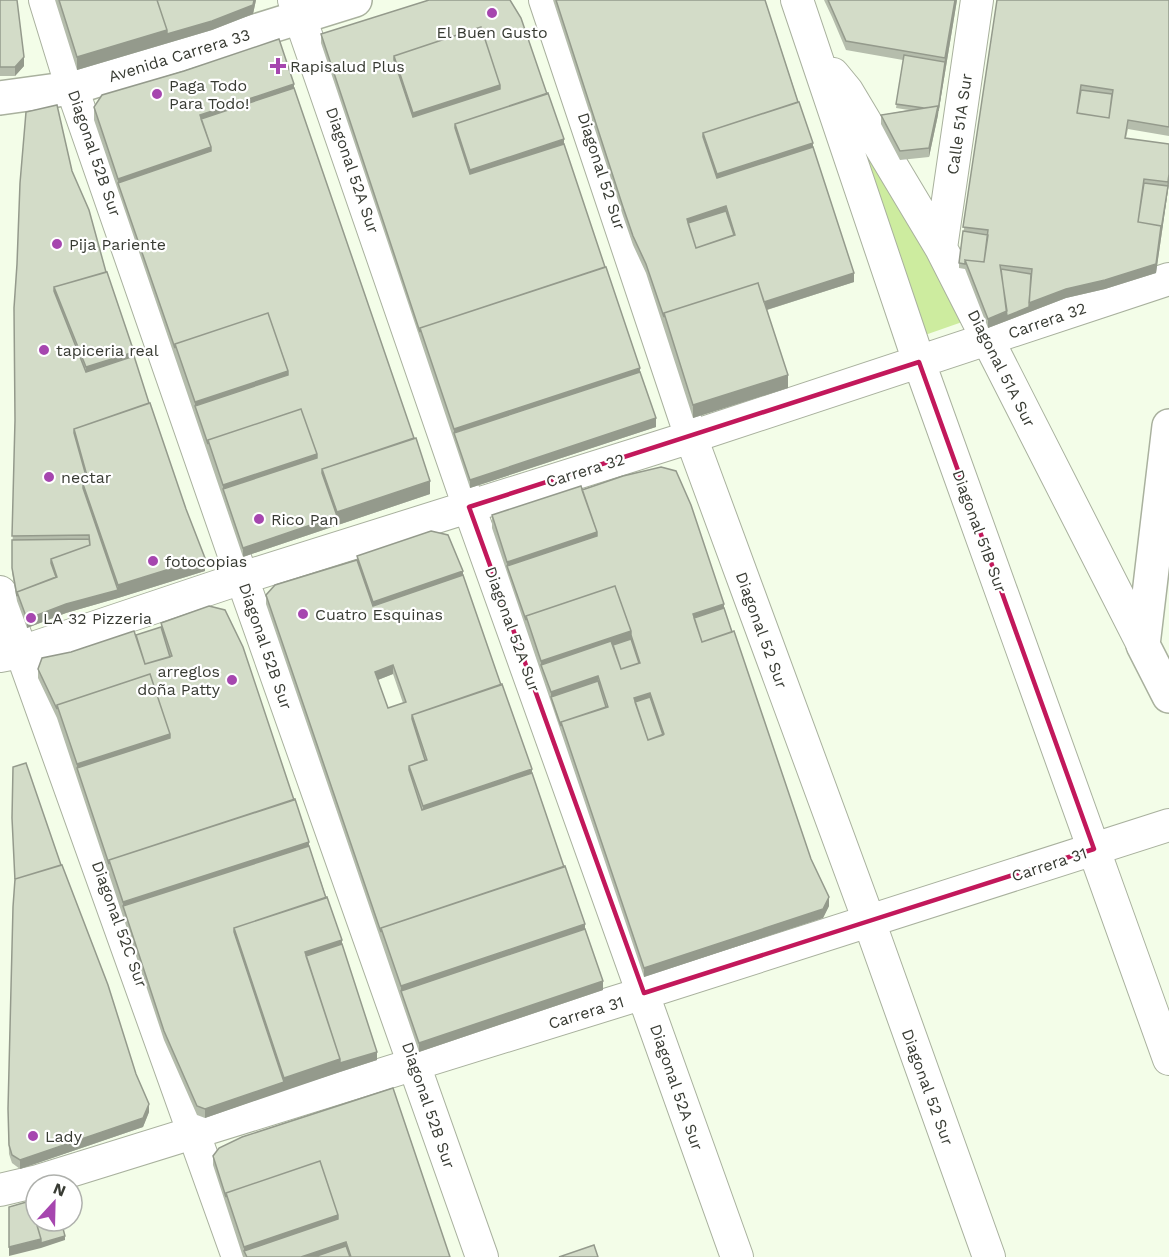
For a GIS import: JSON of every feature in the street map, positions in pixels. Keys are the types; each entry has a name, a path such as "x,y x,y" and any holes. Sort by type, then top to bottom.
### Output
{"main road":[{"name":"Avenida Carrera 33","path":"0,98 72,88 298,9 355,0"},
{"path":"1143,645 1169,426"},
{"name":"Diagonal 51A Sur","path":"1143,645 1169,696"}],"street":[{"name":"Diagonal 52B Sur","path":"45,0 72,88 242,578 482,1257"},
{"name":"Diagonal 52 Sur","path":"545,0 691,437 869,921 989,1257"},
{"name":"Diagonal 51B Sur","path":"797,0 919,362 1169,1059"},
{"name":"Calle 51A Sur","path":"940,248 977,0"},
{"name":"Diagonal 52A Sur","path":"298,9 469,507 737,1257"},
{"name":"Diagonal 51A Sur","path":"816,52 847,91 940,248 1143,645"},
{"name":"Carrera 32","path":"10,654 242,578 691,437 1169,279"},
{"name":"Diagonal 52C Sur","path":"0,592 10,654 195,1132 238,1257"},
{"name":"Carrera 31","path":"0,1190 38,1181 414,1065 1169,825"}],"highlighted area":[{"path":"919,362 1094,849 644,993 469,507"}],"green space":[{"path":"840,89 965,321 925,335"}],"building":[{"path":"0,0 17,0 24,57 15,67 0,67"},
{"path":"59,0 157,0 167,30 77,57"},
{"path":"157,0 254,0 253,5 212,21 167,34"},
{"path":"429,0 510,0 521,18 547,94 455,124 470,174 564,144 605,267 420,328 420,332 321,34","holes":["481,27 500,89 413,117 394,56"]},
{"path":"556,0 765,0 798,102 703,133 703,137 717,178 813,147 854,273 764,302 758,283 664,313 664,317 623,207","holes":["726,206 735,235 696,248 687,219"]},
{"path":"828,0 955,0 945,58 846,41"},
{"path":"997,0 1169,0 1169,127 1128,120 1125,138 1169,144 1168,182 1144,179 1138,222 1161,226 1156,264 1066,289 1029,303 1032,269 1000,265 1007,311 988,319 965,260 984,262 988,230 963,227","holes":["1081,85 1113,90 1109,118 1077,113"]},
{"path":"481,27 500,85 413,113 394,56"},
{"path":"279,39 294,84 200,115 211,147 118,179 94,107 102,95 184,71"},
{"path":"904,55 945,62 938,111 938,106 924,108 896,104"},
{"path":"294,88 414,438 322,469 337,516 243,548 223,489 317,458 317,454 301,409 208,440 208,444 195,406 288,375 268,313 175,344 175,348 118,183 211,151 201,119"},
{"path":"1081,90 1112,94 1109,118 1077,113"},
{"path":"548,93 564,139 470,170 455,124"},
{"path":"799,102 813,143 717,174 703,133"},
{"path":"57,105 72,171 89,210 106,272 54,287 54,291 86,372 134,356 149,403 74,429 88,483 83,484 83,488 118,590 66,604 27,619 17,592 57,577 51,559 90,545 89,535 12,536 15,420 14,308 26,112"},
{"path":"938,106 929,148 900,151 881,115"},
{"path":"1144,183 1168,186 1161,230 1161,226 1138,222"},
{"path":"726,211 734,235 696,248 688,223"},
{"path":"963,231 988,235 984,262 965,260 965,264 959,263"},
{"path":"606,267 640,368 454,429 420,328"},
{"path":"1001,269 1031,274 1029,307 1007,316"},
{"path":"107,272 134,352 86,367 54,287"},
{"path":"758,283 788,375 693,405 664,313"},
{"path":"268,313 288,371 195,402 175,344"},
{"path":"640,372 656,418 470,480 454,433"},
{"path":"150,403 205,558 118,585 83,484 89,483 74,429"},
{"path":"301,409 317,454 223,485 208,440"},
{"path":"416,438 430,481 337,512 322,469"},
{"path":"661,467 676,471 691,505 724,604 693,614 702,642 734,631 811,859 829,897 823,909 644,968 561,722 608,707 598,676 551,692 541,665 611,641 621,669 640,663 631,631 615,586 526,616 526,620 507,566 597,536 582,490 623,476","holes":["650,693 664,734 648,740 634,698"]},
{"path":"581,486 597,532 507,562 492,515"},
{"path":"431,531 448,535 463,571 373,602 357,556"},
{"path":"89,539 90,545 51,559 56,577 17,592 17,596 12,568 12,540"},
{"path":"357,560 373,606 463,575 501,685 412,715 425,760 409,766 409,770 422,810 532,773 564,867 381,928 381,932 266,595 275,585","holes":["393,665 406,702 388,708 375,672"]},
{"path":"615,586 631,631 541,661 526,616"},
{"path":"209,606 225,610 243,647 294,800 109,860 109,864 77,768 170,738 170,734 150,674 57,705 57,709 38,669 42,658 71,652 134,631 145,664 172,656 161,623"},
{"path":"724,608 732,632 702,642 694,618"},
{"path":"161,627 170,657 145,664 136,635"},
{"path":"631,639 639,663 621,669 613,645"},
{"path":"150,674 170,734 77,764 57,705"},
{"path":"598,681 606,707 561,722 561,726 551,697"},
{"path":"502,684 532,769 423,806 409,766 427,760 412,715"},
{"path":"650,697 663,735 648,740 635,702"},
{"path":"26,763 61,865 15,879 15,881 12,818 13,767"},
{"path":"295,799 309,842 123,902 109,860"},
{"path":"309,846 326,898 234,928 284,1082 205,1109 197,1106 164,1031 123,906"},
{"path":"62,865 108,985 136,1074 149,1104 143,1118 20,1160 12,1155 9,1145 8,1109 15,879"},
{"path":"565,866 585,924 401,986 381,928"},
{"path":"327,897 342,940 305,952 340,1059 284,1078 234,928"},
{"path":"585,929 603,981 419,1043 401,991"},
{"path":"342,944 377,1052 340,1063 306,956"},
{"path":"393,1088 450,1257 351,1257 346,1242 301,1257 247,1257 244,1251 338,1219 338,1215 320,1161 226,1193 226,1197 213,1156 219,1148 242,1137"},
{"path":"320,1161 338,1215 244,1247 226,1193"},
{"path":"24,1203 24,1233 39,1233 41,1239 9,1247 9,1207"},
{"path":"39,1233 64,1233 65,1236 41,1243"},
{"path":"594,1245 598,1257 559,1257"},
{"path":"346,1246 350,1257 314,1257"}],"place":[{"name":"El Buen Gusto","path":"492,13"},
{"name":"Rapisalud Plus","path":"278,66"},
{"name":"Paga Todo Para Todo!","path":"157,94"},
{"name":"Pija Pariente","path":"57,244"},
{"name":"tapiceria real","path":"44,350"},
{"name":"nectar","path":"49,477"},
{"name":"Rico Pan","path":"259,519"},
{"name":"fotocopias","path":"153,561"},
{"name":"Cuatro Esquinas","path":"303,614"},
{"name":"LA 32 Pizzeria","path":"31,618"},
{"name":"arreglos doña Patty","path":"232,680"},
{"name":"Lady","path":"33,1136"}]}
